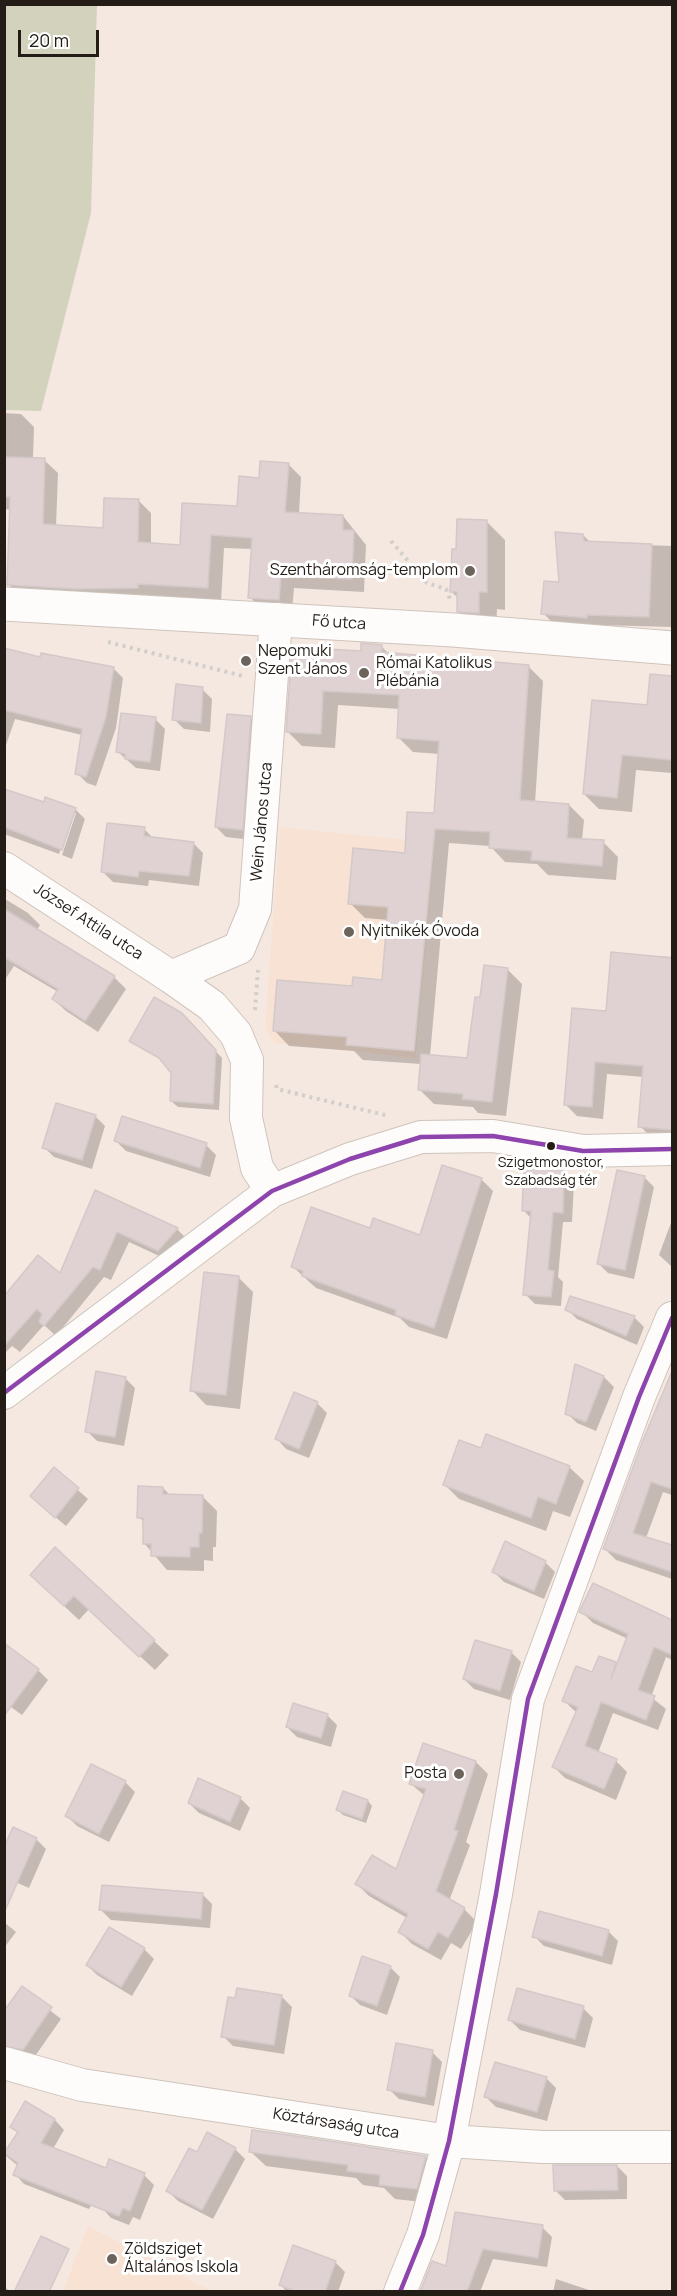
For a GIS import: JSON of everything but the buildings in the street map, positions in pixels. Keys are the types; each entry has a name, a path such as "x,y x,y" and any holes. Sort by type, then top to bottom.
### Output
{"main road":[{"name":"Fő utca","path":"4,604 453,630 672,648"}],"street":[{"name":"Wein János utca","path":"171,977 239,948 255,909 276,619"},
{"name":"József Attila utca","path":"4,868 212,1006 236,1034 247,1060 246,1118 257,1168 272,1191"},
{"path":"4,1393 272,1191 350,1159 421,1137 493,1136 583,1151 672,1149"},
{"path":"400,2292 423,2235 449,2141 496,1894 528,1699 639,1397 672,1318"},
{"name":"Köztársaság utca","path":"4,2063 82,2085 449,2141 542,2147 672,2148"}],"path":[{"path":"391,541 428,583 446,589 451,602 453,630"},
{"path":"103,641 273,683"},
{"path":"273,1079 278,1089 400,1118 421,1137"}],"shaded area":[{"name":"Nyitnikék Óvoda","path":"280,827 435,843 416,1058 275,1043 265,1028"},
{"name":"Zöldsziget Általános Iskola","path":"88,2226 211,2291 63,2291"}],"green space":[{"path":"5,4 97,5 91,213 41,411 5,410"}],"transit line":[{"path":"4,1393 272,1191 350,1159 421,1137 493,1136 583,1151 672,1149"},
{"path":"400,2292 423,2235 449,2141 496,1894 528,1699 639,1397 672,1318"}],"place":[{"name":"Szentháromság-templom","path":"470,571"},
{"name":"Nepomuki Szent János","path":"246,661"},
{"name":"Római Katolikus Plébánia","path":"364,673"},
{"name":"Nyitnikék Óvoda","path":"349,932"},
{"name":"Szigetmonostor, Szabadság tér","path":"551,1146"},
{"name":"Posta","path":"459,1774"},
{"name":"Zöldsziget Általános Iskola","path":"112,2259"}]}
